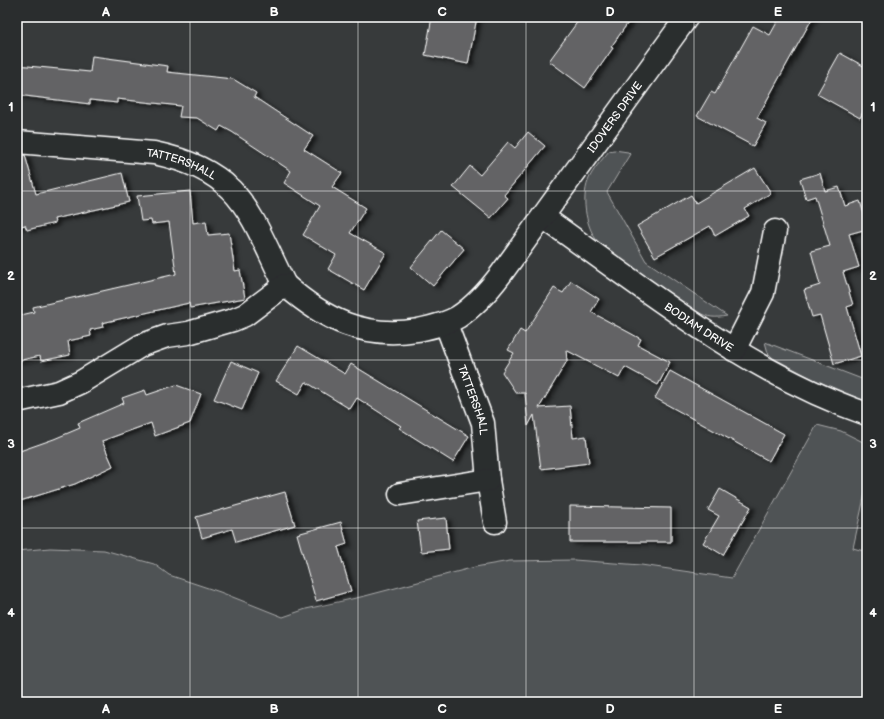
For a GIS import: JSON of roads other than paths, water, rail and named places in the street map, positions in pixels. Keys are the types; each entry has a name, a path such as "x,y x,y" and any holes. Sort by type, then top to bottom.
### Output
{"street":[{"name":"IDOVERS DRIVE","path":"543,217 687,17"},
{"name":"TATTERSHALL","path":"17,142 154,153 176,158 201,169 223,182 246,207 285,285 302,300 324,315 351,326 378,332 399,332 446,324 460,316 489,290 543,217"},
{"name":"BODIAM DRIVE","path":"543,217 676,312 734,350 803,389 867,414"},
{"path":"734,350 763,293 775,231"},
{"path":"17,402 59,392 81,382 125,353 142,345 167,336 188,333 233,320 245,314 285,285"},
{"name":"TATTERSHALL","path":"446,324 484,423 488,480 495,522"},
{"path":"400,494 488,480"}]}
